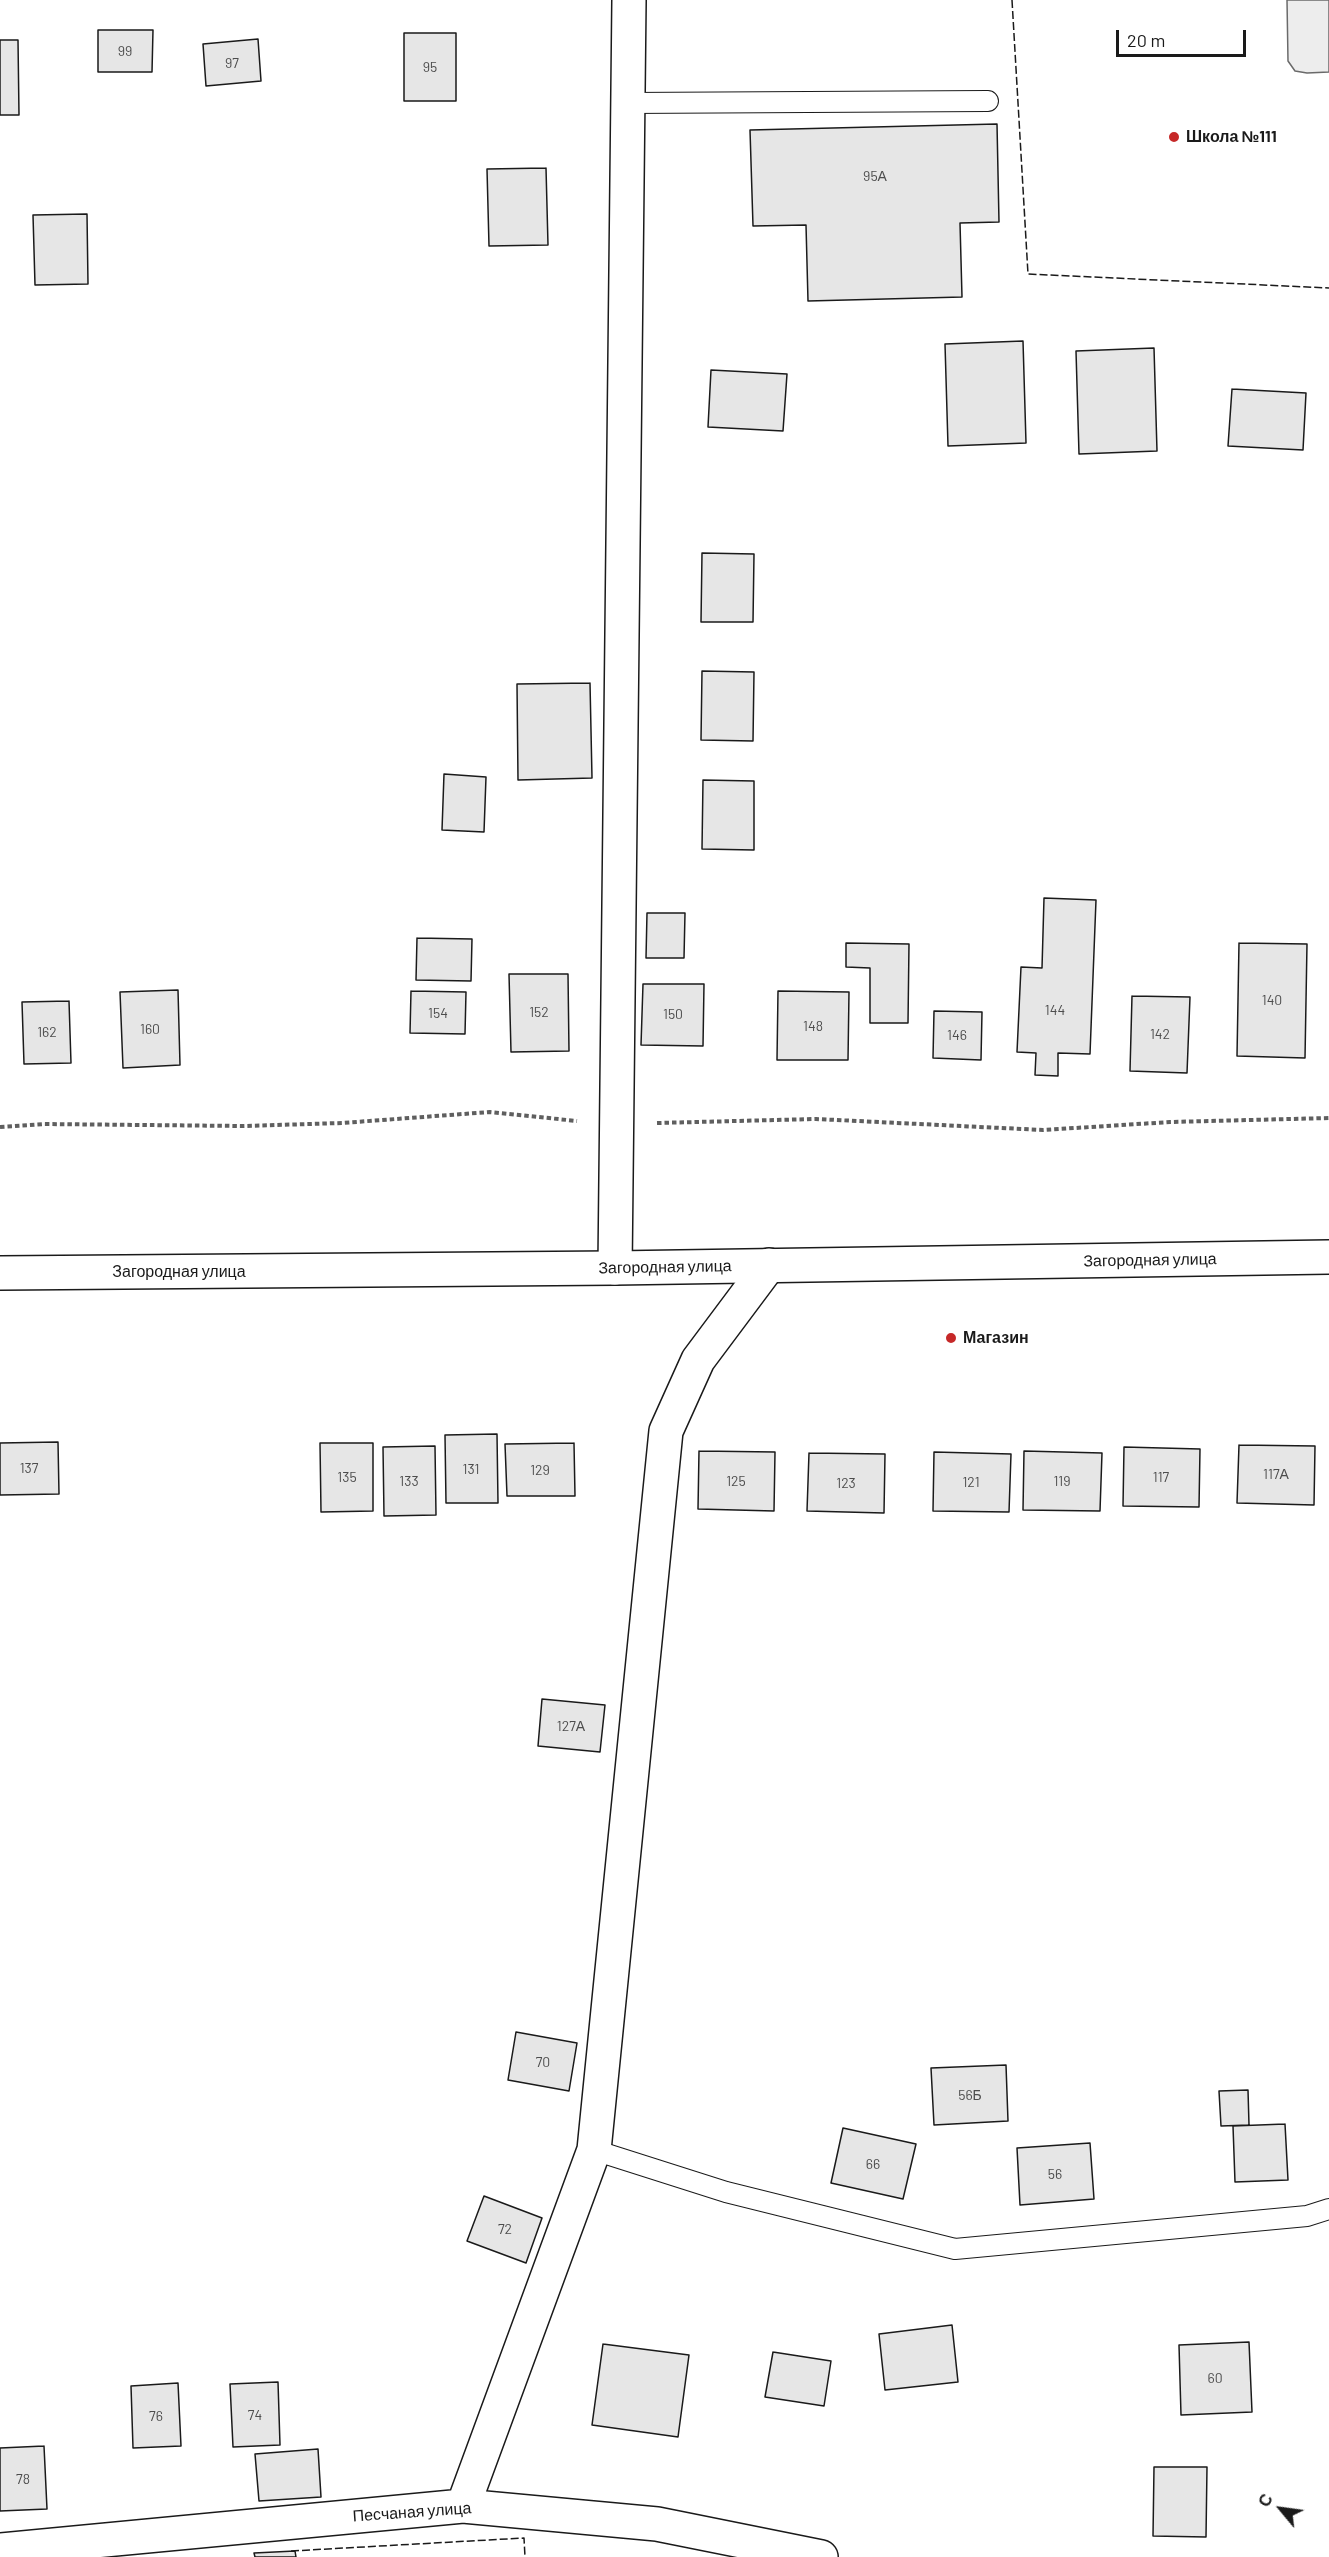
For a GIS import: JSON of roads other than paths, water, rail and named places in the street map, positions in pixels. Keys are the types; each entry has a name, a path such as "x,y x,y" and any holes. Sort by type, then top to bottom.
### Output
{"street":[{"path":"615,1268 629,0"},
{"name":"Загородная улица","path":"0,1273 615,1268 1329,1257"},
{"path":"463,2506 594,2150 666,1431 698,1360 769,1265"},
{"name":"Песчаная улица","path":"0,2550 463,2506 657,2524 821,2557"}],"lane":[{"path":"627,103 988,101"},
{"path":"594,2150 726,2192 955,2248 1307,2216 1329,2209"}],"place":[{"name":"Школа №111","path":"1174,137"},
{"name":"Магазин","path":"951,1338"}]}
